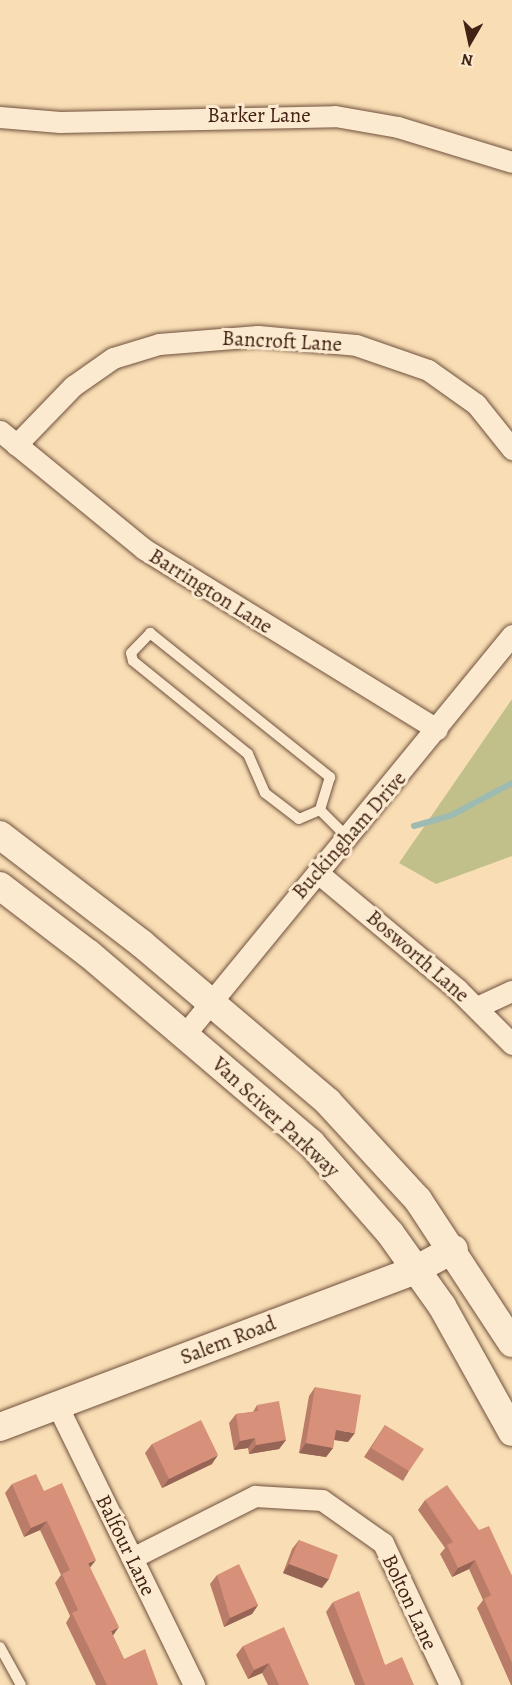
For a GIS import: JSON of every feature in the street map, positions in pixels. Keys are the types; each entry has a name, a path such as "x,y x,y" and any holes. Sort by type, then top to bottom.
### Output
{"street":[{"name":"Barker Lane","path":"0,117 60,122 335,116 398,127 512,162"},
{"name":"Bancroft Lane","path":"16,445 73,386 113,358 159,344 258,336 356,345 428,370 476,404 512,449"},
{"name":"Barrington Lane","path":"0,431 144,549 437,729"},
{"name":"Buckingham Drive","path":"185,1034 348,838 512,635"},
{"name":"Van Sciver Parkway","path":"0,835 213,1002 378,1152 454,1249 512,1343"},
{"name":"Bosworth Lane","path":"318,873 477,1008 512,1044"},
{"name":"Van Sciver Parkway","path":"0,886 185,1034 311,1143 390,1233 465,1343 512,1432"},
{"path":"477,1008 512,991"},
{"name":"Salem Road","path":"0,1427 415,1270 454,1249"},
{"name":"Balfour Lane","path":"57,1405 194,1685"},
{"name":"Bolton Lane","path":"132,1558 255,1496 322,1500 383,1543 450,1685"}],"lane":[{"path":"150,633 330,777 320,810 299,819 264,793 248,754 133,662 131,653 150,633"},
{"path":"320,810 348,838"},
{"path":"0,1647 21,1685"}],"shaded area":[{"path":"512,699 512,856 436,884 399,863"}],"building":[{"path":"315,1387 361,1395 355,1433 336,1430 333,1448 306,1443"},
{"path":"279,1401 286,1440 256,1445 255,1438 240,1441 236,1414 258,1411 257,1405"},
{"path":"201,1420 218,1455 169,1479 152,1444"},
{"path":"385,1425 424,1449 409,1471 371,1448"},
{"path":"36,1474 44,1491 62,1483 96,1560 88,1563 119,1627 111,1631 124,1659 145,1649 158,1685 107,1685 72,1613 78,1610 62,1574 70,1570 47,1521 31,1528 12,1484"},
{"path":"447,1485 479,1530 489,1526 512,1576 512,1663 484,1599 491,1595 475,1560 458,1568 447,1545 453,1542 425,1500"},
{"path":"299,1540 338,1555 329,1579 289,1564"},
{"path":"239,1564 258,1605 230,1618 217,1575"},
{"path":"359,1591 385,1665 402,1657 414,1685 365,1685 333,1602"},
{"path":"284,1627 309,1685 279,1685 269,1663 254,1670 243,1646"}],"waterway":[{"path":"414,826 450,816 512,783"}]}
